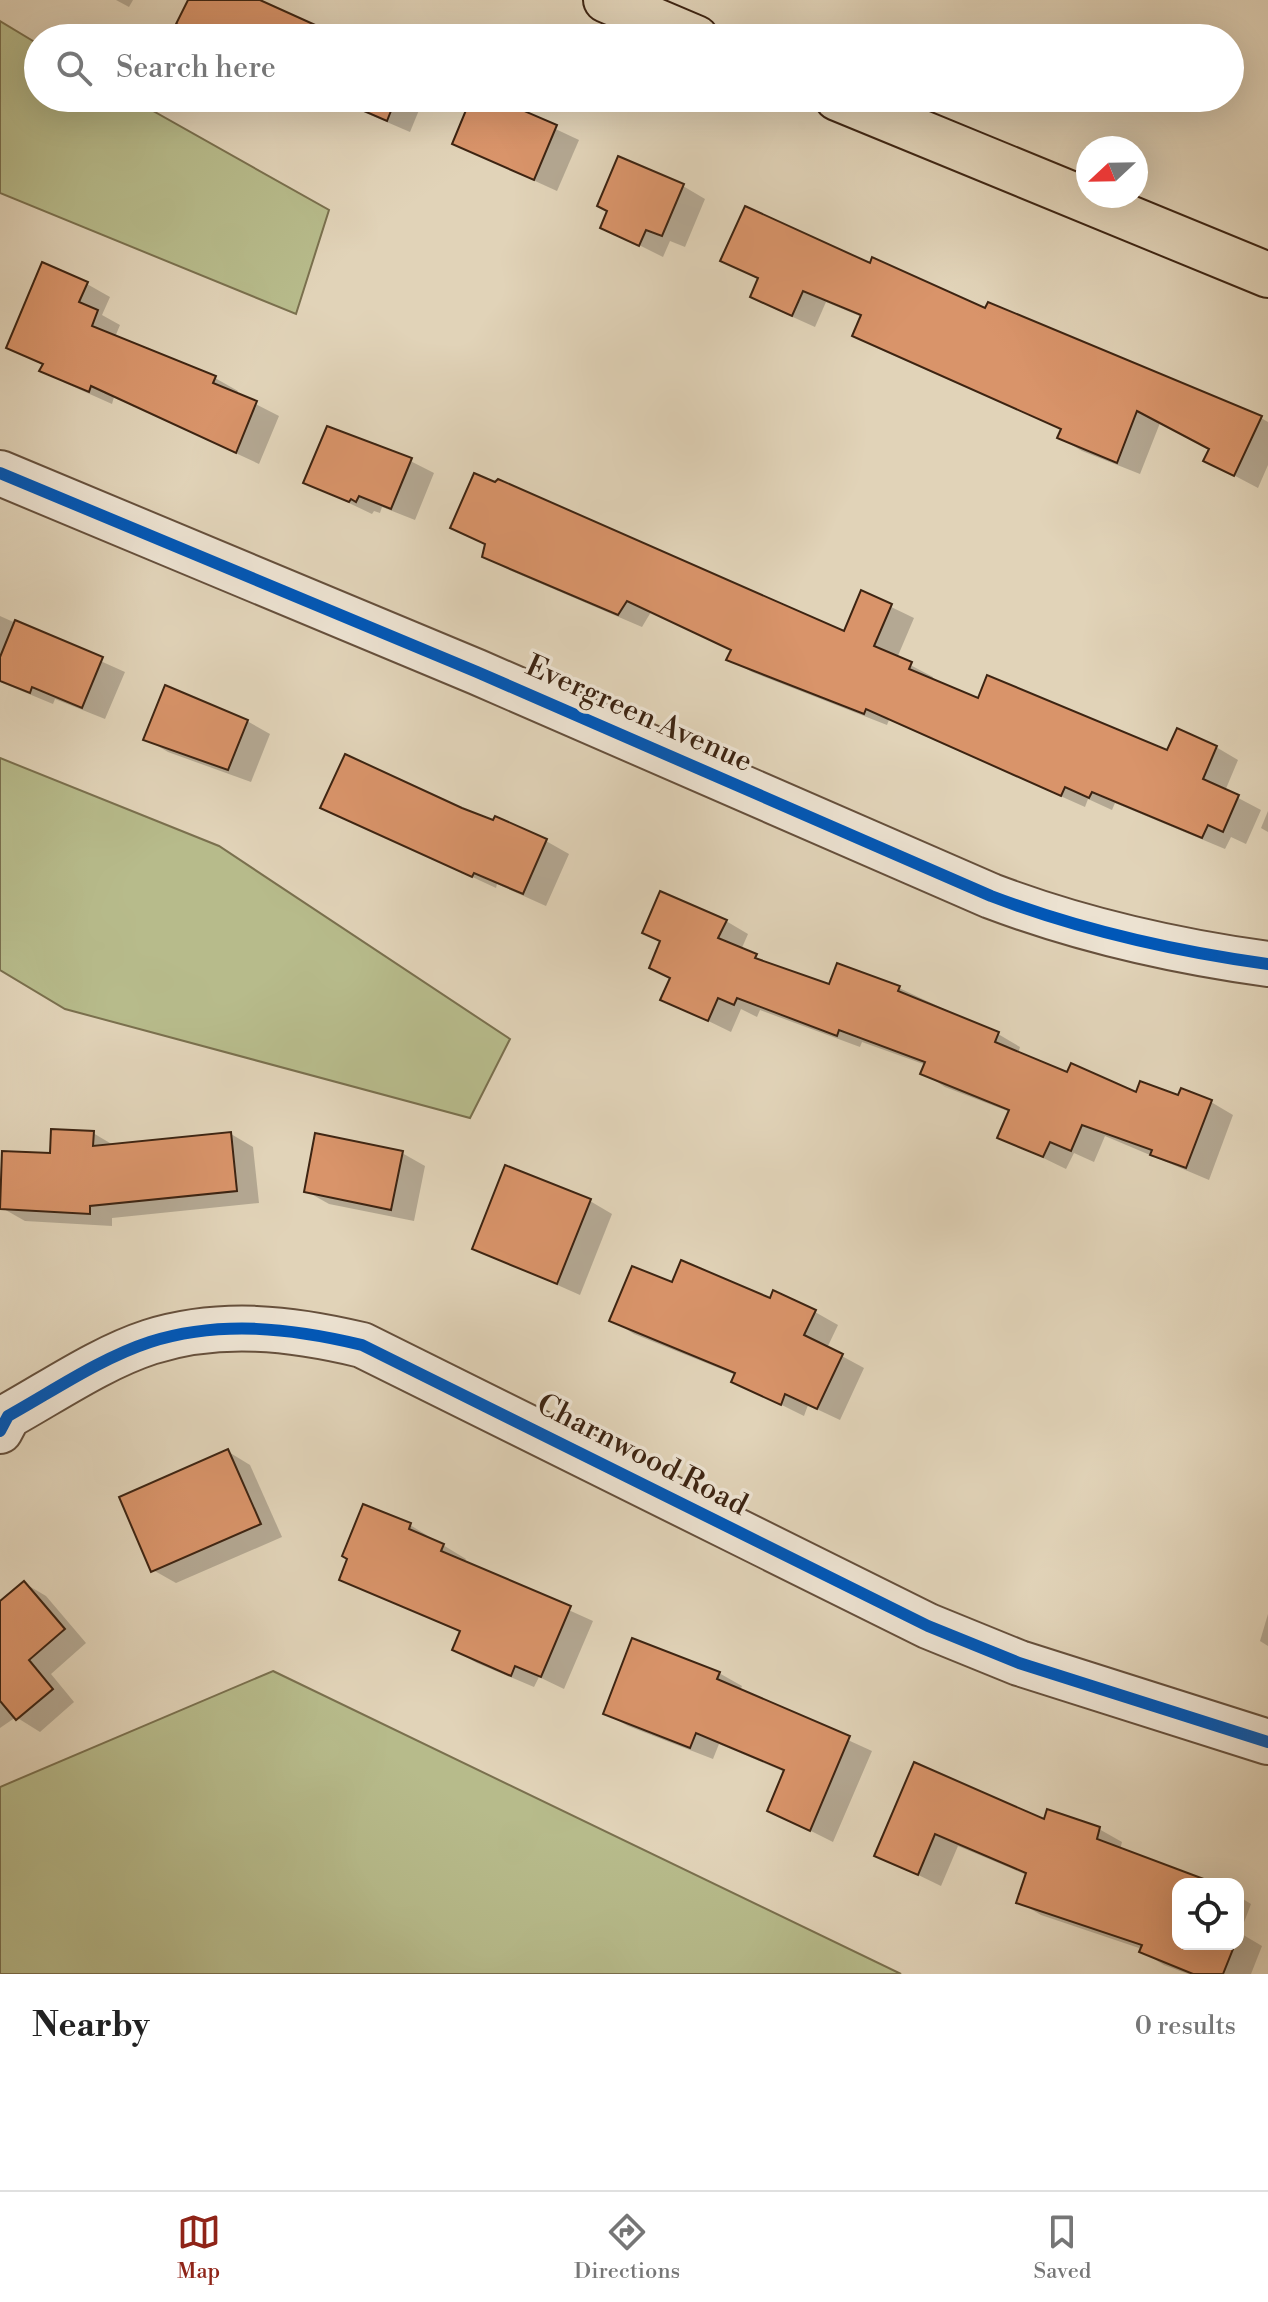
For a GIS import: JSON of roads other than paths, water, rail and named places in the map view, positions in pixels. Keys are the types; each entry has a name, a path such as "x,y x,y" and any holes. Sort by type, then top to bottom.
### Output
{"main road":[{"path":"606,0 663,24"},
{"path":"871,112 1268,275"}],"street":[{"name":"Evergreen Avenue","path":"0,473 477,672 991,896 1038,914 1143,943 1268,964"},
{"name":"Charnwood Road","path":"3,1418 148,1343 207,1329 302,1331 362,1345 928,1626 1019,1663 1268,1742"}]}
